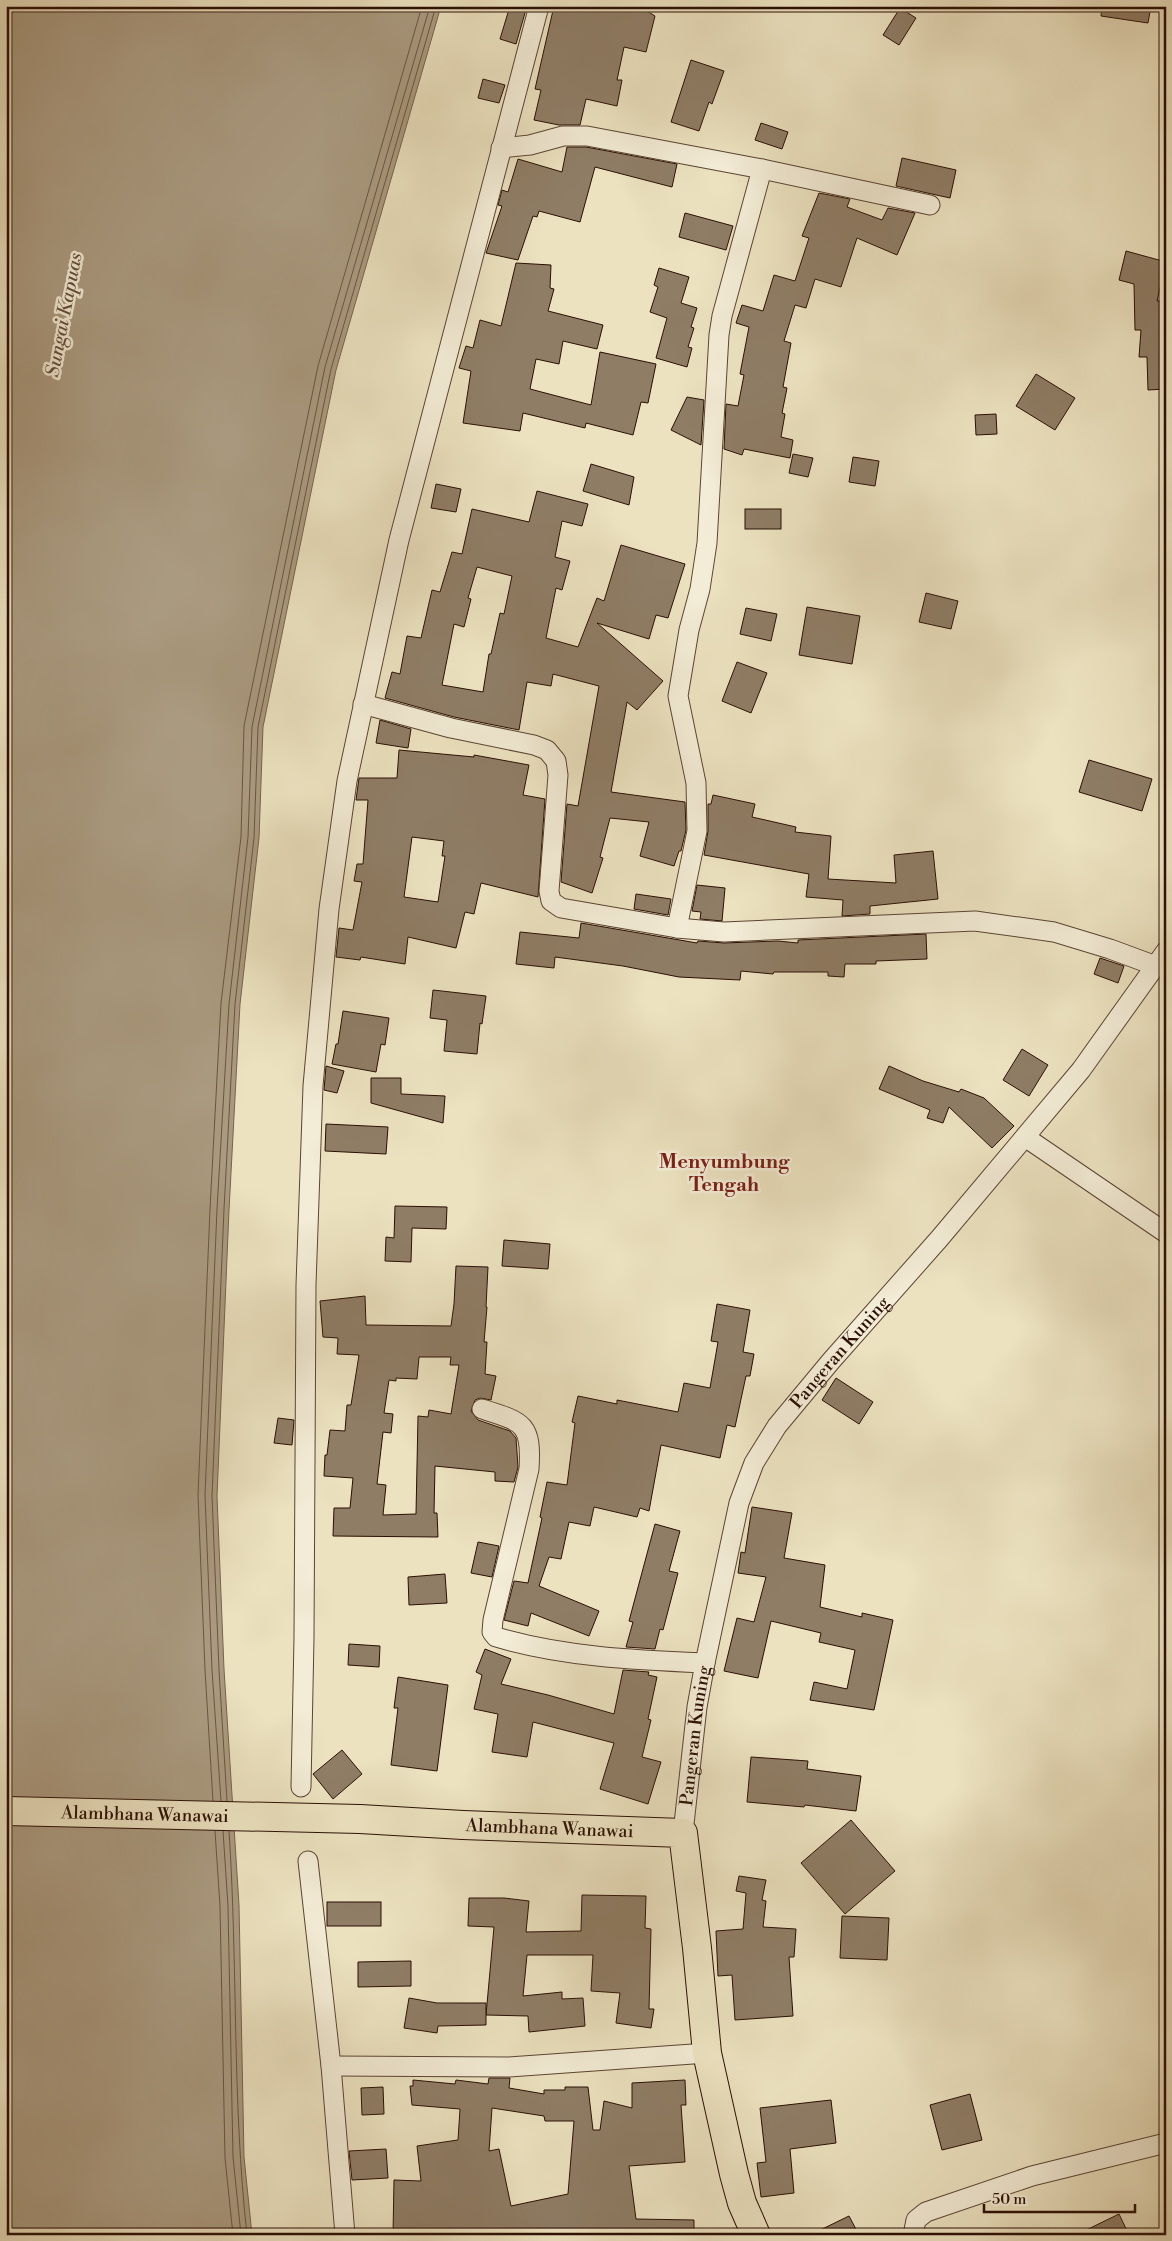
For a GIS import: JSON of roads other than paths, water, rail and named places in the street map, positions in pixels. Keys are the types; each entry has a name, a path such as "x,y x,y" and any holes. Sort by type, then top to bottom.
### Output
{"main road":[{"name":"Alambhana Wanawai","path":"6,1811 360,1819 463,1825 683,1833"},
{"path":"683,1833 697,1948 706,2053 734,2174 742,2203 756,2235"}],"street":[{"path":"301,1787 306,1285 313,1086 328,909 347,781 399,540 539,6"},
{"path":"501,148 530,145 563,136 587,136 762,169 930,205"},
{"path":"677,928 697,831 696,783 678,696 688,638 700,589 707,543 719,336 722,316 762,169"},
{"path":"363,704 452,728 534,745 547,750 556,762 558,775 549,891 551,901 561,908 677,928 724,932 975,921 1054,932 1110,949 1161,959"},
{"name":"Pangeran Kuning","path":"683,1833 697,1707 705,1663 739,1503 754,1463 777,1426 831,1361 1026,1137 1081,1070 1161,959"},
{"path":"1026,1137 1166,1233"},
{"path":"482,1409 514,1420 524,1427 530,1450 529,1469 493,1620 492,1632 496,1637 541,1648 584,1655 705,1663"},
{"path":"308,1861 331,2066 345,2235"},
{"path":"331,2066 508,2067 706,2053"},
{"path":"914,2235 916,2220 926,2212 1032,2176 1166,2143"}],"water":[{"name":"Sungai Kapuas","path":"6,6 441,6 336,370 263,727 259,838 240,1004 217,1496 224,1669 239,1905 244,2157 252,2235 6,2235"}],"district":[{"name":"Menyumbung Tengah","path":"724,1174"}]}
